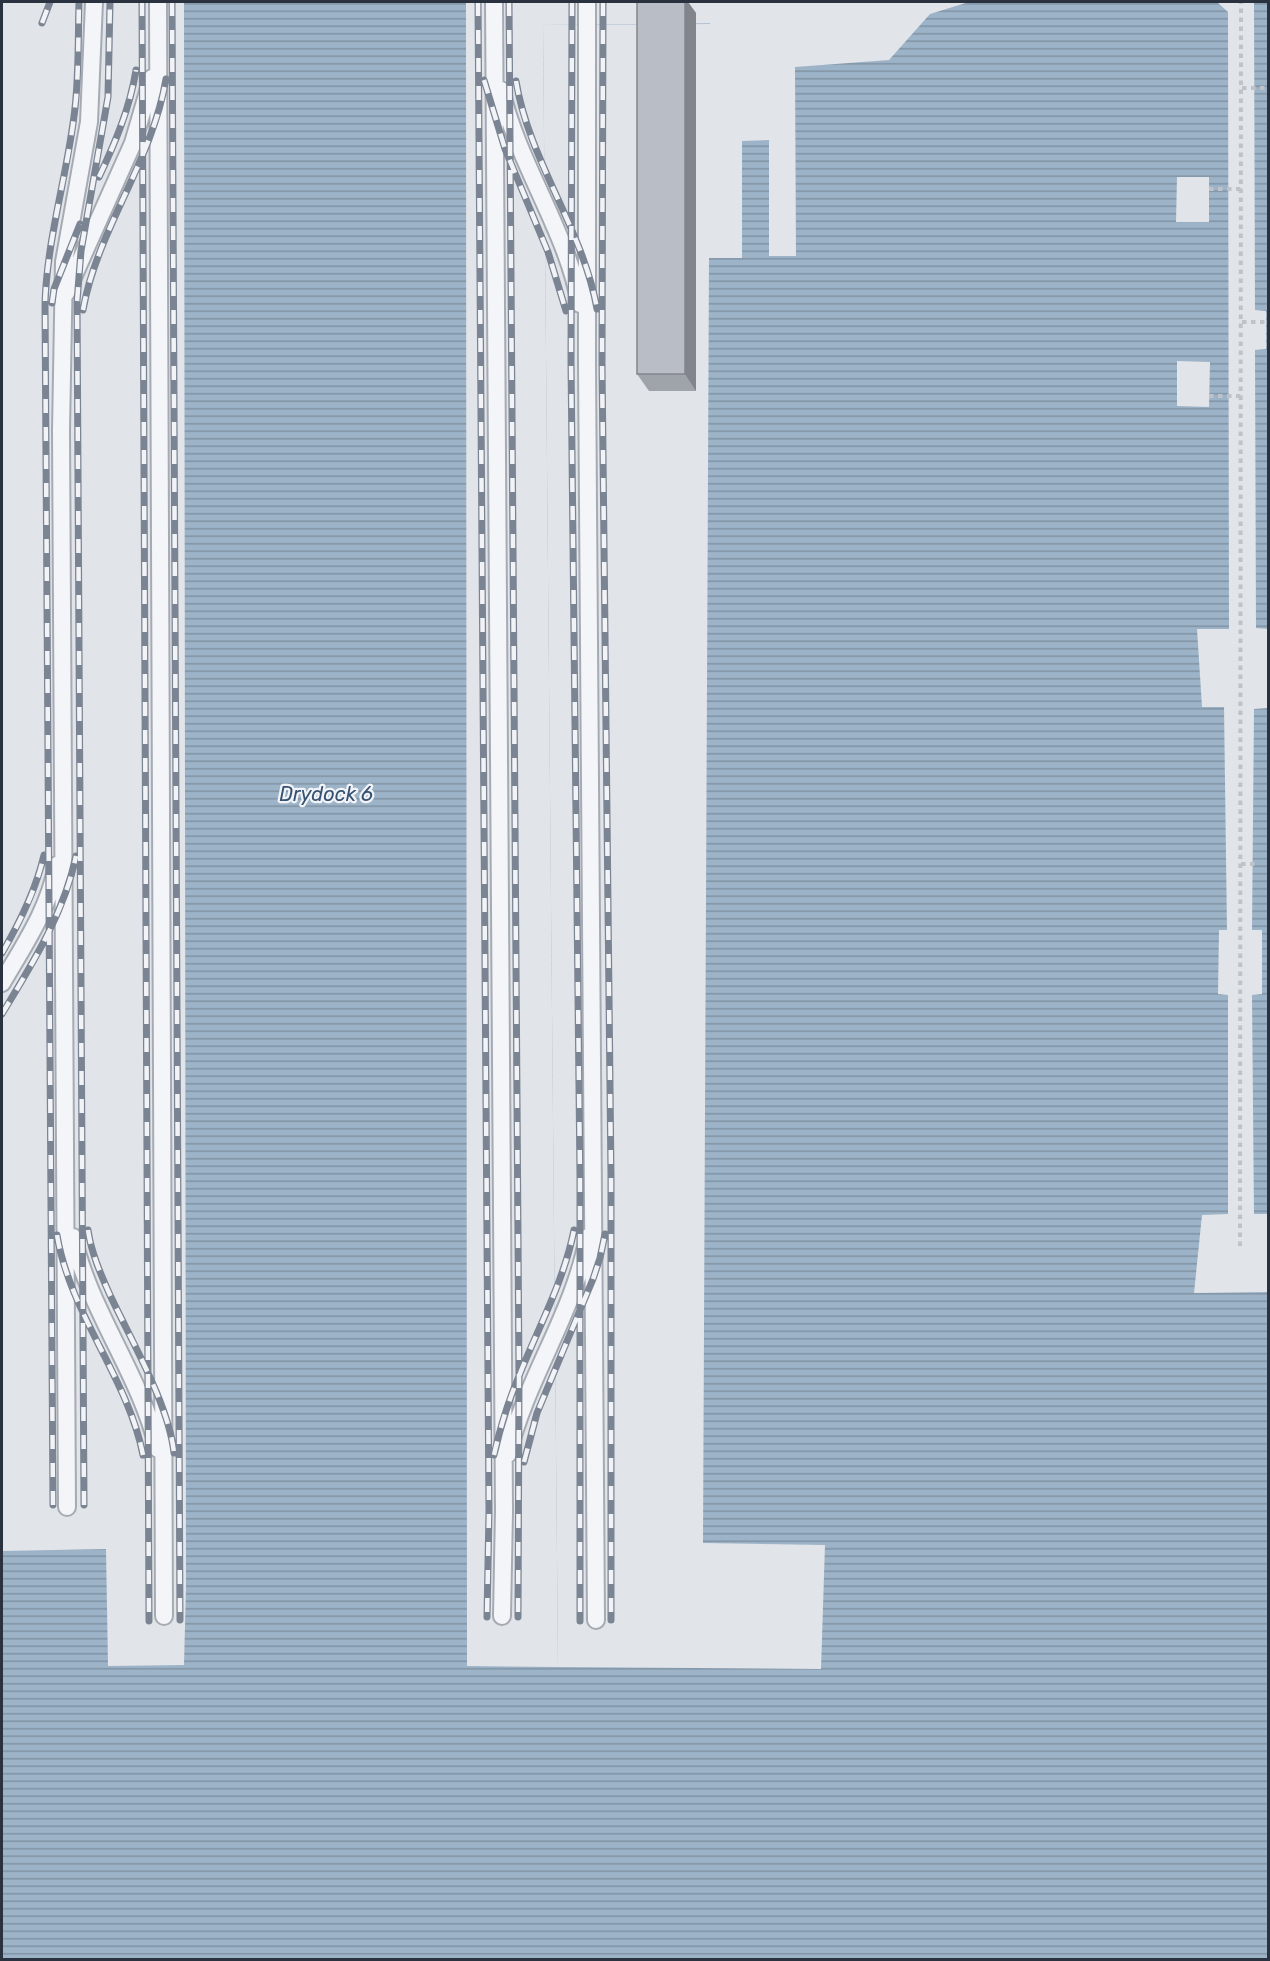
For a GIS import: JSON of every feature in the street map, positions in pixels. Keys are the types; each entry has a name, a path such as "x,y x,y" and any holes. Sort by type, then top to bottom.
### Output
{"lane":[{"path":"68,1507 61,431 64,262 89,122 94,2"},
{"path":"158,2 164,1616"},
{"path":"494,2 504,1511"},
{"path":"587,2 587,364 596,1620"},
{"path":"494,21 497,65 506,111 564,251 578,293 587,364"},
{"path":"64,297 133,143 152,75 158,23"},
{"path":"2,983 49,898 58,857 63,789"},
{"path":"66,1176 69,1221 84,1276 143,1404 155,1439 161,1472 164,1520"},
{"path":"502,1616 505,1475 508,1453 527,1399 574,1288 592,1213 594,1179"}],"path":[{"path":"1240,1246 1241,2"},
{"path":"1242,88 1269,88"},
{"path":"1209,189 1242,189"},
{"path":"1242,322 1267,322"},
{"path":"1209,396 1242,396"},
{"path":"1241,864 1254,864"}],"water":[{"name":"Drydock 6","path":"184,2 466,2 467,1666 558,1667 543,25 836,22 868,2 1268,2 1268,1959 2,1959 2,1551 106,1549 108,1666 184,1665 186,1587"}],"pier":[{"path":"862,2 969,2 930,14 889,60 795,67 796,256 769,256 769,140 742,141 742,258 709,258 703,1543 825,1545 821,1669 558,1667 543,25 710,24 711,21 835,19"},
{"path":"1217,2 1254,2 1255,310 1266,311 1266,349 1255,350 1256,628 1268,629 1268,708 1254,709 1252,930 1262,930 1262,994 1252,995 1254,1214 1268,1214 1268,1292 1194,1293 1202,1215 1228,1214 1228,995 1218,994 1219,930 1227,930 1224,707 1202,707 1197,629 1229,629 1228,12"},
{"path":"1177,177 1209,177 1209,222 1176,222"},
{"path":"1177,361 1210,362 1209,407 1177,406"}],"building":[{"path":"637,2 685,2 685,374 637,374"}],"railway":[{"path":"42,23 50,2"},
{"path":"53,1505 45,304 50,254 75,108 79,2"},
{"path":"84,1505 77,302 81,251 108,97 110,2"},
{"path":"142,2 149,1621"},
{"path":"172,2 180,1620"},
{"path":"478,2 489,1512 487,1617"},
{"path":"509,2 519,1375 518,1617"},
{"path":"572,2 571,362 580,1176 580,1621"},
{"path":"603,2 602,364 611,1177 611,1620"},
{"path":"99,177 121,125 136,70"},
{"path":"83,310 100,252 149,139 166,79"},
{"path":"484,80 505,149 548,252 566,311"},
{"path":"516,81 532,139 580,251 597,309"},
{"path":"52,303 54,289 80,224"},
{"path":"2,953 27,906 44,855"},
{"path":"2,1014 46,938 64,898 76,856"},
{"path":"88,1230 103,1280 165,1414 174,1453"},
{"path":"494,1455 511,1396 564,1268 574,1230"},
{"path":"524,1462 537,1413 593,1279 605,1234"},
{"path":"57,1235 74,1292 125,1399 136,1427 143,1455"}]}
